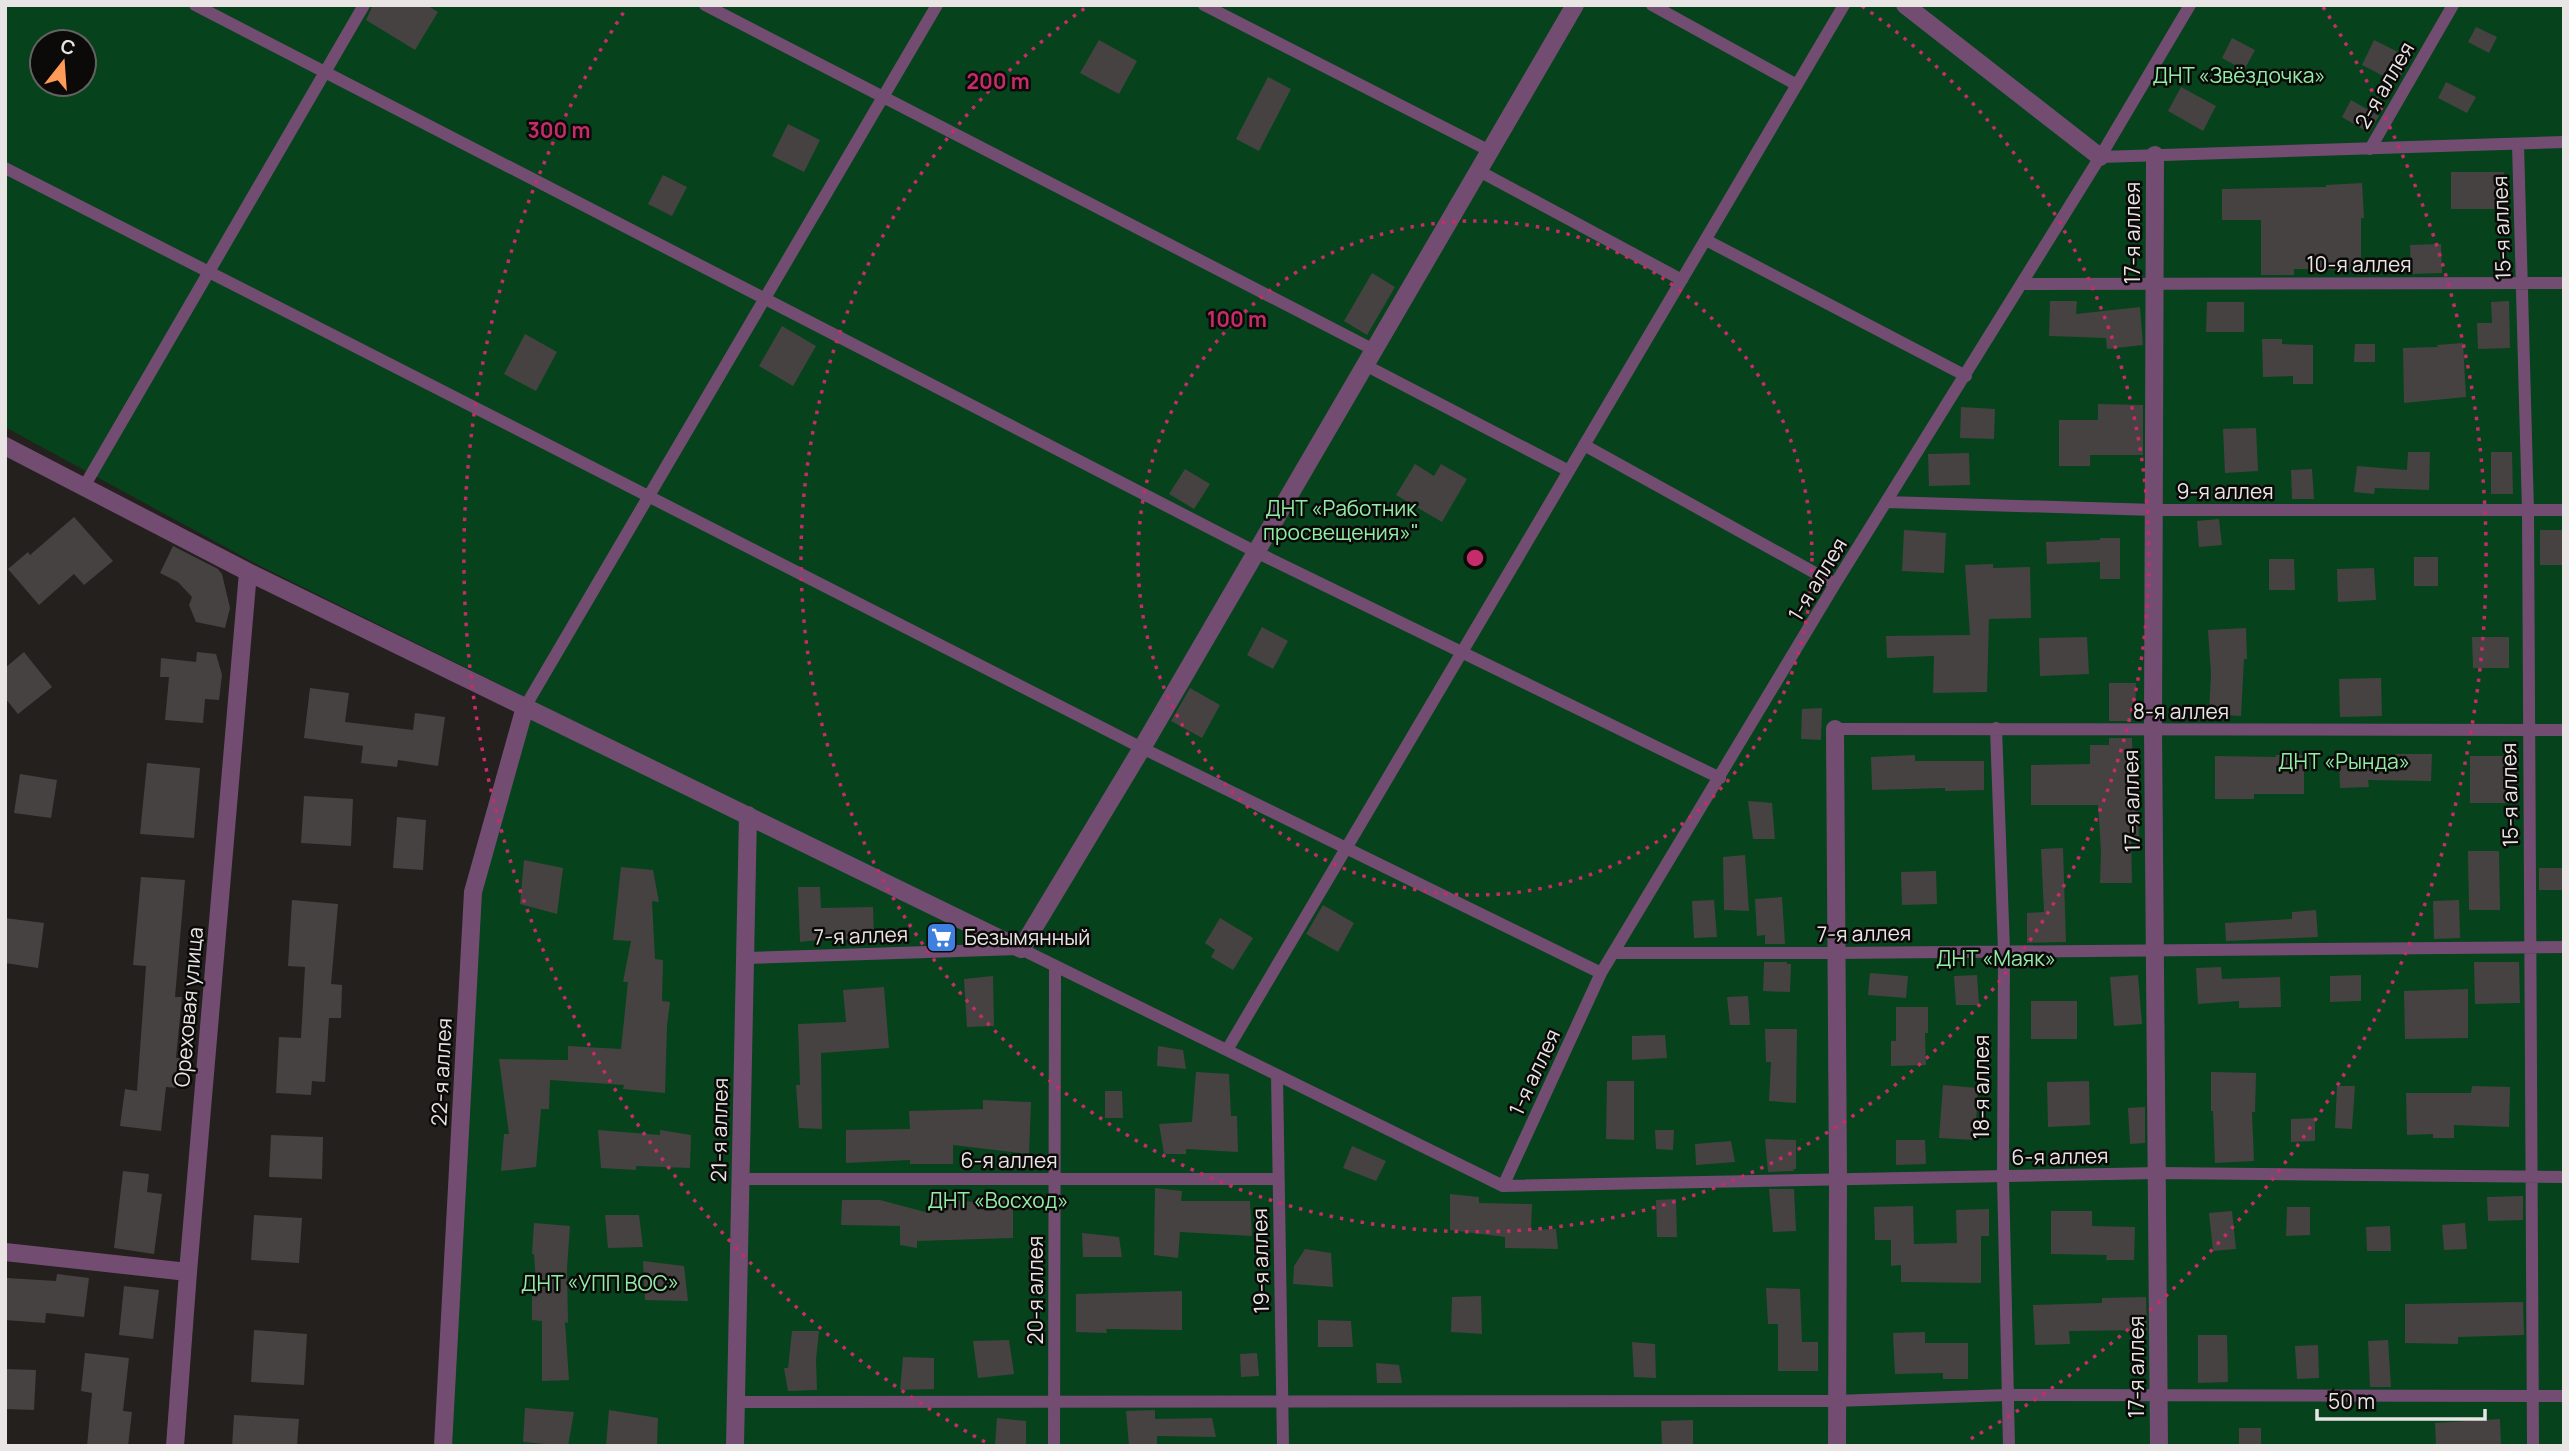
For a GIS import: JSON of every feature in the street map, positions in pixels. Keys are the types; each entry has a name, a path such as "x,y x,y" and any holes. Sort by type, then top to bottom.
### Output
{"street":[{"path":"5,446 85,485 248,572 1021,949 1142,748 1576,5"},
{"path":"1905,5 2100,157"},
{"name":"17-я аллея","path":"2155,155 2153,730 2159,1446"},
{"name":"Ореховая улица","path":"176,1446 188,1272 248,572"},
{"name":"22-я аллея","path":"443,1446 473,892 525,707"},
{"path":"1835,729 1838,1179 1836,1446"},
{"name":"21-я аллея","path":"735,1446 748,815"},
{"path":"5,1252 188,1272"}],"lane":[{"path":"195,5 1256,552 1720,778"},
{"path":"85,485 364,5"},
{"path":"705,5 1370,357 1569,471"},
{"path":"525,707 937,5"},
{"path":"1204,5 1490,152"},
{"path":"1652,5 1797,85"},
{"path":"1227,1051 1844,5"},
{"name":"1-я аллея","path":"1503,1186 1601,973 1886,502 2100,157 2190,5"},
{"name":"2-я аллея","path":"2370,149 2453,5"},
{"path":"2100,157 2564,142"},
{"name":"15-я аллея","path":"2518,144 2528,511 2533,1446"},
{"path":"5,167 1142,748 1601,973"},
{"path":"1479,171 1682,280"},
{"path":"1706,240 1966,376"},
{"name":"10-я аллея","path":"2022,284 2564,284"},
{"path":"1584,445 1836,584"},
{"name":"9-я аллея","path":"1886,502 2155,510 2564,510"},
{"name":"18-я аллея","path":"1996,728 2004,951 2003,1176 2009,1446"},
{"name":"8-я аллея","path":"1835,729 2564,730"},
{"name":"7-я аллея","path":"1614,953 2564,947"},
{"path":"1021,949 1503,1186"},
{"name":"7-я аллея","path":"745,958 1021,949"},
{"name":"20-я аллея","path":"1054,1446 1055,966"},
{"name":"19-я аллея","path":"1277,1075 1283,1446"},
{"name":"6-я аллея","path":"1503,1186 2158,1173 2564,1177"},
{"name":"6-я аллея","path":"741,1179 1279,1179"},
{"path":"736,1402 1836,1401 2007,1395 2564,1396"}],"green space":[{"path":"5,5 2564,5 2564,1446 443,1446 473,892 521,695 262,567 5,427"}],"building":[{"path":"373,5 427,5 438,12 415,50 366,20"},
{"path":"2476,27 2497,37 2489,53 2468,42"},
{"path":"2232,38 2255,50 2244,70 2222,58"},
{"path":"1099,40 1137,61 1119,94 1080,73"},
{"path":"2374,40 2410,58 2397,83 2362,65"},
{"path":"1268,77 1291,89 1259,151 1236,139"},
{"path":"2446,82 2476,97 2467,113 2438,98"},
{"path":"2181,87 2216,106 2203,131 2168,111"},
{"path":"2351,100 2379,116 2369,133 2342,117"},
{"path":"788,124 820,140 804,172 772,156"},
{"path":"2451,172 2504,172 2505,209 2451,209"},
{"path":"663,175 687,187 672,216 648,204"},
{"path":"2362,183 2364,218 2361,218 2361,270 2294,269 2294,275 2261,275 2261,220 2222,220 2222,189 2326,187"},
{"path":"2441,244 2442,273 2411,274 2410,245"},
{"path":"1372,273 1395,287 1367,335 1344,321"},
{"path":"2050,301 2077,301 2076,314 2140,307 2143,345 2107,349 2106,338 2049,336"},
{"path":"2509,301 2510,348 2478,349 2477,323 2492,323 2491,302"},
{"path":"2207,302 2244,302 2244,332 2206,332"},
{"path":"782,326 816,346 793,386 759,366"},
{"path":"525,334 557,352 536,391 504,374"},
{"path":"2262,339 2282,339 2282,344 2313,345 2313,384 2293,384 2293,376 2263,377"},
{"path":"2463,343 2466,397 2404,403 2403,348"},
{"path":"2355,344 2375,344 2375,362 2354,362"},
{"path":"2098,404 2143,405 2143,455 2090,455 2090,466 2059,466 2059,420 2098,420"},
{"path":"1961,407 1995,409 1994,439 1960,438"},
{"path":"2256,428 2258,471 2225,473 2223,429"},
{"path":"2408,452 2430,452 2429,490 2375,488 2374,494 2354,492 2357,466 2407,470"},
{"path":"2491,452 2512,452 2513,494 2491,494"},
{"path":"1969,453 1970,485 1929,486 1928,454"},
{"path":"1415,464 1434,476 1441,464 1467,479 1442,522 1396,495"},
{"path":"1185,469 1210,484 1194,509 1169,494"},
{"path":"2312,469 2314,499 2292,499 2291,470"},
{"path":"74,517 113,561 84,585 74,574 39,605 8,569 28,552 30,555"},
{"path":"2219,519 2222,545 2199,547 2197,521"},
{"path":"1904,530 1946,533 1944,573 1902,571"},
{"path":"2540,530 2564,530 2564,565 2540,565"},
{"path":"2120,538 2120,579 2100,579 2100,562 2047,564 2046,542"},
{"path":"173,546 218,569 222,574 230,608 225,628 196,622 189,605 192,597 178,582 160,573"},
{"path":"2414,557 2438,557 2438,586 2414,586"},
{"path":"2269,559 2294,559 2295,590 2269,590"},
{"path":"1993,564 1993,568 2030,567 2031,618 1989,619 1987,692 1933,693 1934,656 1887,658 1886,636 1970,635 1965,565"},
{"path":"2374,568 2376,600 2338,602 2337,569"},
{"path":"1262,627 1288,641 1273,669 1247,655"},
{"path":"2246,628 2247,659 2244,659 2241,716 2209,714 2211,674 2208,630"},
{"path":"2087,637 2089,674 2040,676 2039,638"},
{"path":"2472,637 2509,637 2509,668 2473,668"},
{"path":"24,652 52,687 18,714 5,698 5,668"},
{"path":"197,652 216,654 222,675 219,700 205,699 203,723 165,720 169,677 160,677 161,658 196,662"},
{"path":"2381,678 2382,716 2340,717 2339,679"},
{"path":"2109,683 2136,683 2135,714 2131,714 2131,721 2109,721"},
{"path":"310,688 349,693 345,722 413,730 415,713 445,717 438,766 398,760 397,767 361,763 363,746 304,738"},
{"path":"1190,688 1220,705 1202,738 1171,721"},
{"path":"1822,708 1821,740 1801,739 1802,709"},
{"path":"2109,738 2132,738 2134,803 2137,803 2139,836 2131,837 2132,883 2100,883 2098,805 2031,805 2031,765 2090,764 2090,745 2109,745"},
{"path":"2395,754 2432,754 2431,781 2368,780 2369,787 2340,788 2339,760 2395,759"},
{"path":"1915,755 1915,761 1984,761 1984,790 1872,790 1871,757"},
{"path":"2304,755 2304,794 2254,794 2254,799 2215,799 2215,756"},
{"path":"2470,756 2515,756 2516,803 2470,803"},
{"path":"147,763 200,768 194,838 140,834"},
{"path":"20,774 57,780 51,818 14,813"},
{"path":"304,796 353,799 351,846 301,843"},
{"path":"1748,801 1772,803 1775,839 1753,839"},
{"path":"397,817 426,820 423,870 393,868"},
{"path":"2063,848 2066,942 2027,943 2027,913 2044,912 2041,849"},
{"path":"2468,851 2499,851 2500,910 2469,910"},
{"path":"1745,855 1749,911 1724,910 1723,857"},
{"path":"524,860 563,868 557,914 520,904"},
{"path":"621,867 653,870 659,902 652,901 655,959 663,960 662,1001 670,1002 665,1093 623,1089 624,1085 550,1080 549,1109 541,1109 536,1167 501,1171 504,1134 509,1134 499,1059 568,1060 568,1046 621,1049 628,982 623,982 631,941 613,940"},
{"path":"2539,868 2564,868 2564,890 2539,890"},
{"path":"1936,871 1937,904 1902,905 1901,872"},
{"path":"141,877 185,880 175,997 182,997 176,1058 181,1058 179,1088 166,1087 161,1131 120,1126 125,1089 137,1091 146,966 133,965"},
{"path":"798,887 820,887 821,908 873,907 874,940 843,940 843,937 800,942"},
{"path":"1782,897 1785,944 1765,944 1765,935 1757,936 1755,899"},
{"path":"292,900 338,904 331,984 342,985 341,1018 329,1018 325,1082 312,1081 311,1095 276,1093 279,1037 301,1038 305,967 288,966"},
{"path":"1714,900 1717,937 1694,938 1692,901"},
{"path":"2459,900 2460,938 2434,939 2433,901"},
{"path":"1323,905 1354,923 1338,952 1306,934"},
{"path":"2316,910 2318,937 2226,941 2225,923 2292,919 2292,912"},
{"path":"5,918 44,923 38,968 5,963"},
{"path":"1220,918 1253,938 1233,970 1211,957 1215,950 1205,943"},
{"path":"1764,962 1791,964 1790,992 1763,991"},
{"path":"2474,962 2519,962 2520,1003 2475,1004"},
{"path":"2221,967 2222,979 2280,977 2281,1007 2239,1008 2239,1001 2198,1004 2196,968"},
{"path":"1870,973 1908,976 1906,998 1868,995"},
{"path":"1977,975 1979,1005 1956,1005 1954,976"},
{"path":"2138,975 2142,1024 2114,1026 2110,977"},
{"path":"2361,975 2361,1001 2330,1002 2330,976"},
{"path":"993,976 994,1026 967,1027 964,979"},
{"path":"884,987 889,1048 821,1053 822,1129 799,1128 796,1085 800,1085 798,1024 846,1022 843,990"},
{"path":"2468,989 2468,1038 2405,1039 2404,991"},
{"path":"1748,996 1750,1025 1730,1025 1727,997"},
{"path":"2031,1001 2077,1001 2077,1039 2031,1039"},
{"path":"1896,1007 1928,1007 1928,1033 1925,1033 1926,1065 1891,1066 1891,1041 1896,1041"},
{"path":"1765,1029 1797,1029 1796,1103 1769,1101 1771,1062 1766,1062"},
{"path":"1665,1035 1667,1058 1632,1060 1632,1036"},
{"path":"1158,1046 1183,1050 1186,1069 1157,1066"},
{"path":"1196,1072 1229,1074 1231,1116 1237,1116 1238,1152 1186,1149 1186,1154 1164,1154 1159,1124 1192,1122"},
{"path":"2211,1072 2256,1073 2255,1112 2252,1112 2254,1161 2215,1163"},
{"path":"1607,1081 1634,1081 1634,1140 1606,1139"},
{"path":"2089,1081 2090,1125 2048,1127 2047,1082"},
{"path":"1943,1085 1978,1088 1975,1140 1939,1138"},
{"path":"2337,1086 2355,1086 2352,1129 2335,1128"},
{"path":"2472,1086 2510,1087 2509,1127 2454,1125 2454,1138 2433,1138 2433,1134 2407,1135 2406,1093 2471,1093"},
{"path":"1105,1091 1122,1091 1123,1118 1105,1118"},
{"path":"983,1100 1031,1102 1029,1154 953,1145 953,1164 910,1164 910,1160 846,1163 846,1130 910,1129 909,1111 983,1109"},
{"path":"2145,1107 2145,1143 2130,1144 2128,1108"},
{"path":"2315,1118 2315,1141 2291,1142 2291,1119"},
{"path":"598,1130 660,1135 660,1130 691,1135 690,1168 601,1168"},
{"path":"1655,1130 1674,1130 1673,1150 1656,1149"},
{"path":"271,1135 323,1137 322,1179 269,1177"},
{"path":"1765,1139 1796,1140 1794,1171 1768,1172"},
{"path":"1896,1140 1925,1140 1926,1164 1896,1165"},
{"path":"1731,1141 1735,1162 1696,1165 1695,1144"},
{"path":"1352,1146 1386,1161 1376,1181 1343,1168"},
{"path":"123,1171 149,1174 147,1192 162,1194 154,1254 114,1248"},
{"path":"1155,1188 1182,1191 1181,1201 1250,1201 1252,1236 1180,1232 1178,1258 1154,1255"},
{"path":"1769,1189 1794,1189 1796,1231 1773,1232"},
{"path":"1450,1194 1479,1197 1479,1203 1532,1204 1531,1230 1556,1229 1558,1249 1505,1248 1505,1237 1450,1230"},
{"path":"983,1196 1013,1197 1013,1238 917,1241 917,1248 900,1245 900,1226 841,1225 842,1200 880,1200 929,1213 929,1197 983,1203"},
{"path":"2523,1196 2523,1220 2488,1221 2487,1197"},
{"path":"1676,1199 1677,1237 1657,1237 1656,1200"},
{"path":"1913,1206 1914,1244 1957,1243 1956,1210 1989,1209 1989,1236 1981,1236 1981,1283 1901,1282 1901,1265 1891,1266 1891,1240 1875,1240 1874,1207"},
{"path":"2287,1207 2310,1207 2310,1235 2286,1236"},
{"path":"2051,1211 2092,1211 2092,1226 2135,1227 2134,1260 2106,1260 2107,1255 2051,1254"},
{"path":"2232,1211 2236,1249 2213,1251 2209,1213"},
{"path":"254,1215 302,1218 299,1263 251,1260"},
{"path":"605,1215 639,1215 643,1247 608,1248"},
{"path":"534,1223 570,1226 567,1268 568,1323 565,1322 569,1380 542,1381 542,1321 532,1320 532,1296 537,1297 532,1254"},
{"path":"2465,1223 2467,1249 2444,1250 2442,1225"},
{"path":"2390,1226 2391,1251 2367,1251 2366,1227"},
{"path":"1082,1233 1119,1237 1122,1257 1083,1257"},
{"path":"1305,1249 1331,1253 1333,1287 1293,1284 1294,1266"},
{"path":"643,1261 684,1266 688,1301 645,1300"},
{"path":"57,1274 89,1278 84,1317 46,1313 45,1323 5,1320 7,1278 56,1281"},
{"path":"124,1286 159,1290 153,1339 119,1335"},
{"path":"1766,1288 1800,1289 1802,1342 1818,1342 1818,1371 1778,1371 1778,1324 1768,1324"},
{"path":"1182,1291 1182,1330 1106,1329 1107,1333 1076,1332 1076,1294"},
{"path":"1481,1296 1482,1334 1451,1332 1452,1297"},
{"path":"2146,1297 2147,1330 2069,1331 2070,1344 2035,1345 2033,1305 2102,1303 2102,1298"},
{"path":"2523,1302 2524,1335 2458,1337 2458,1344 2405,1343 2405,1304"},
{"path":"1318,1320 1351,1321 1353,1347 1318,1347"},
{"path":"254,1330 307,1334 304,1385 251,1382"},
{"path":"792,1331 819,1331 817,1390 788,1391 784,1368 788,1368"},
{"path":"1925,1332 1925,1343 1968,1343 1968,1379 1943,1379 1943,1373 1895,1374 1893,1333"},
{"path":"2198,1335 2227,1335 2228,1382 2198,1383"},
{"path":"1009,1340 1014,1374 978,1378 973,1341"},
{"path":"2388,1340 2391,1387 2370,1387 2368,1341"},
{"path":"1632,1342 1655,1344 1656,1378 1634,1377"},
{"path":"2318,1345 2319,1378 2297,1379 2295,1346"},
{"path":"85,1353 129,1358 123,1411 132,1412 128,1446 87,1446 92,1393 81,1391"},
{"path":"1257,1353 1259,1376 1241,1377 1240,1354"},
{"path":"903,1357 934,1358 934,1389 900,1390"},
{"path":"1376,1363 1399,1365 1402,1383 1377,1383"},
{"path":"5,1369 36,1370 34,1410 5,1409"},
{"path":"525,1408 574,1412 568,1446 523,1442"},
{"path":"609,1410 658,1418 657,1446 606,1446"},
{"path":"1155,1410 1155,1419 1212,1418 1216,1437 1157,1436 1157,1446 1129,1446 1126,1411"},
{"path":"234,1415 299,1419 297,1446 232,1446"},
{"path":"997,1418 1026,1421 1026,1446 995,1446"},
{"path":"2500,1419 2501,1446 2436,1446 2435,1423"},
{"path":"1693,1420 1693,1446 1662,1446 1661,1421"},
{"path":"2239,1428 2261,1428 2261,1446 2239,1446"}],"place":[{"name":"Безымянный","path":"941,937"}],"park label":[{"name":"ДНТ «Звёздочка»","path":"2239,75"},
{"name":"ДНТ «Работник просвещения»\"","path":"1341,520"},
{"name":"ДНТ «Рында»","path":"2344,761"},
{"name":"ДНТ «Маяк»","path":"1996,958"},
{"name":"ДНТ «Восход»","path":"998,1200"},
{"name":"ДНТ «УПП ВОС»","path":"600,1283"}]}
